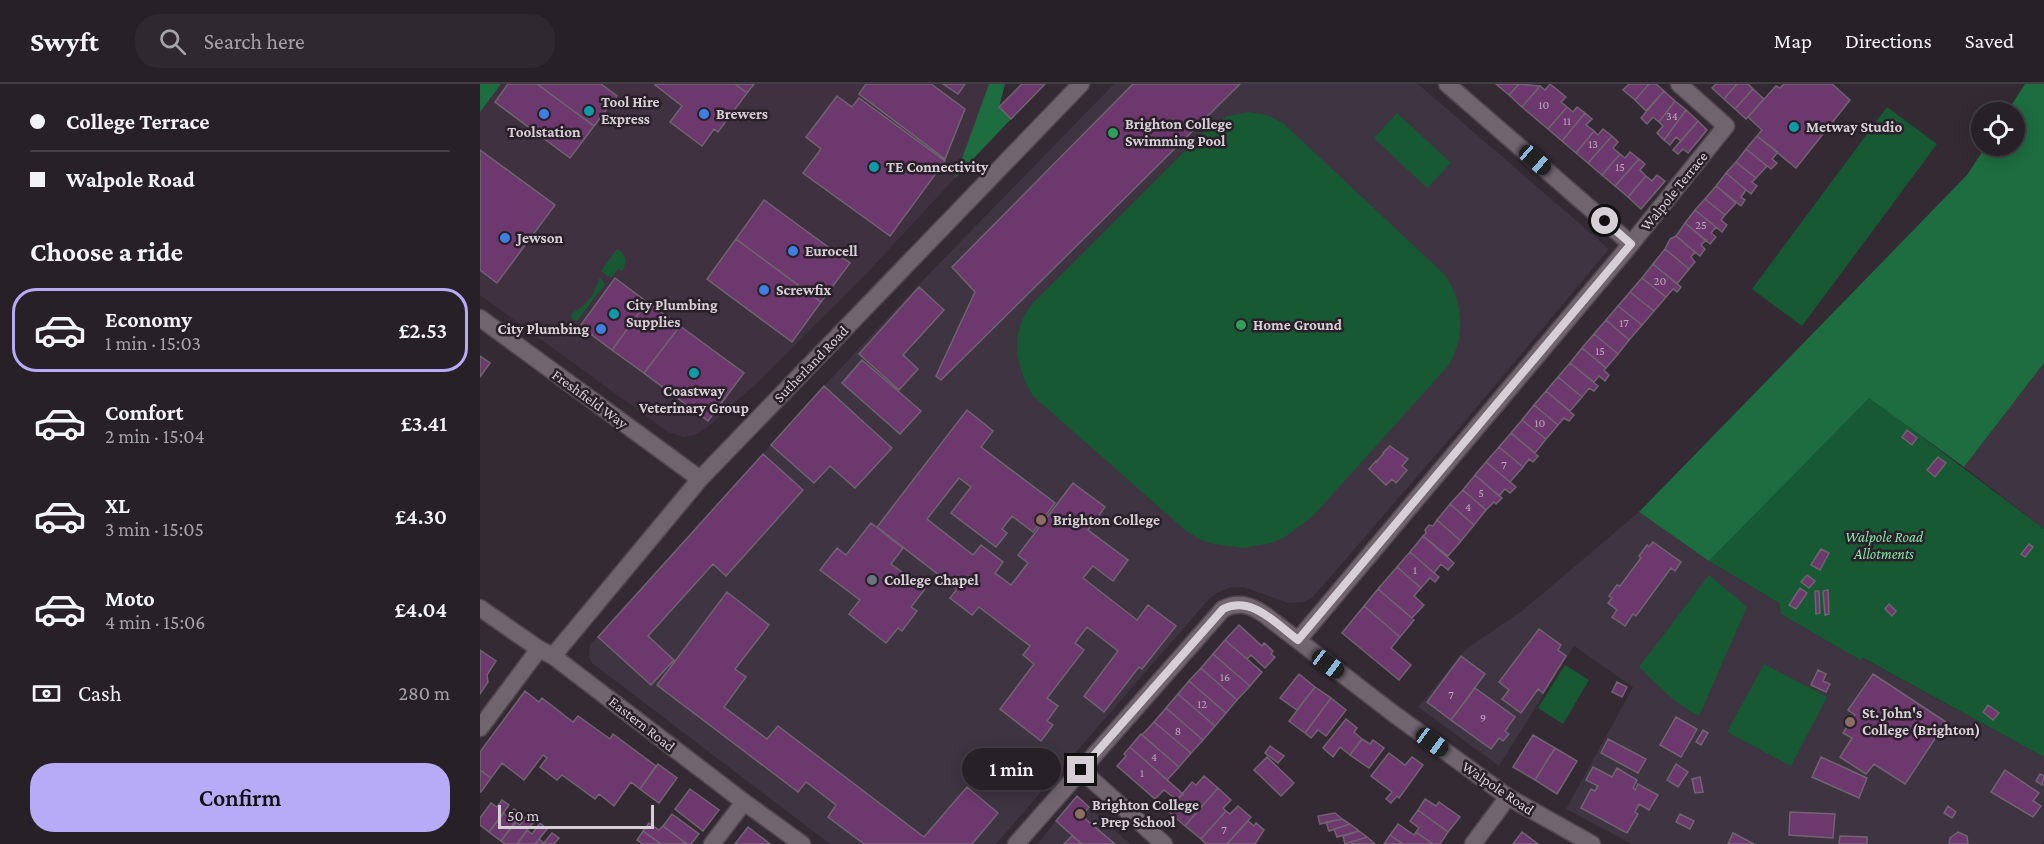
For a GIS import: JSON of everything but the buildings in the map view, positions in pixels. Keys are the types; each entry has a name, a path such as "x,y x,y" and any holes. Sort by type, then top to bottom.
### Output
{"street":[{"name":"Sutherland Road","path":"480,728 700,479 1080,84"},
{"path":"1447,84 1631,244"},
{"name":"Walpole Terrace","path":"1298,640 1631,244 1726,126 1679,84"},
{"name":"Freshfield Way","path":"480,318 700,479"},
{"name":"Walpole Road","path":"1016,844 1223,609 1242,604 1254,608 1508,797 1592,844"},
{"name":"Eastern Road","path":"480,608 546,652 802,844"},
{"path":"1081,770 1164,844"},
{"path":"1473,844 1508,797"},
{"path":"712,844 744,802"}],"shaded area":[{"path":"480,84 992,84 955,178 865,275 759,381 708,427 694,435 684,437 668,432 480,295"},
{"name":"Brighton College","path":"1114,84 1418,84 1609,249 1466,420 1313,597 1303,602 1288,603 1244,587 1231,587 1209,599 996,844 830,844 592,663 589,657 590,645 824,386 928,275"},
{"path":"2044,363 2044,529 1964,467"},
{"path":"1639,512 1709,561 1779,603 1782,614 1860,660 1862,658 2044,757 2044,841 2041,844 1632,844 1566,809 1633,687 1574,646 1499,766 1418,707 1466,649 1522,611"},
{"name":"Brighton College - Prep School","path":"1077,796 1130,844 1037,844"}],"green space":[{"path":"480,84 501,84 480,112"},
{"path":"989,84 1005,84 999,107 1011,119 955,178"},
{"path":"2025,84 2044,84 2044,363 1964,467 1869,398 1709,561 1639,512 1967,175 1979,156 2025,156 2025,102 2013,102"},
{"path":"1887,107 1937,144 1802,326 1752,289"},
{"name":"Home Ground","path":"1248,112 1267,115 1283,123 1445,275 1456,297 1460,333 1447,367 1313,516 1285,537 1271,543 1244,548 1214,544 1199,539 1185,530 1033,396 1019,364 1017,341 1023,319 1033,303 1211,125 1228,116"},
{"path":"1397,113 1451,163 1427,188 1374,138"},
{"path":"616,250 624,255 625,265 622,271 618,269 611,278 601,271"},
{"path":"600,277 605,284 577,321 573,320 572,313 592,296"},
{"name":"Walpole Road Allotments","path":"1869,397 2044,529 2044,757 1863,658 1860,660 1781,614 1779,603 1709,561"},
{"path":"1709,575 1747,607 1699,716 1660,688 1639,667"},
{"path":"1764,664 1827,697 1791,766 1727,732"},
{"path":"1565,665 1589,680 1563,724 1538,708"}],"place":[{"name":"Tool Hire Express","path":"589,111"},
{"name":"Toolstation","path":"544,114"},
{"name":"Brewers","path":"704,114"},
{"name":"Metway Studio","path":"1794,127"},
{"name":"Brighton College Swimming Pool","path":"1113,133"},
{"name":"TE Connectivity","path":"874,167"},
{"name":"Jewson","path":"505,238"},
{"name":"Eurocell","path":"793,251"},
{"name":"Screwfix","path":"764,290"},
{"name":"City Plumbing Supplies","path":"614,314"},
{"name":"Home Ground","path":"1241,325"},
{"name":"City Plumbing","path":"601,329"},
{"name":"Coastway Veterinary Group","path":"694,373"},
{"name":"Brighton College","path":"1041,520"},
{"name":"College Chapel","path":"872,580"},
{"name":"St. John's College (Brighton)","path":"1850,722"},
{"name":"Brighton College - Prep School","path":"1080,814"}],"route":[{"path":"1081,770 1223,609 1234,604 1254,608 1298,640 1631,244 1605,221"}]}
